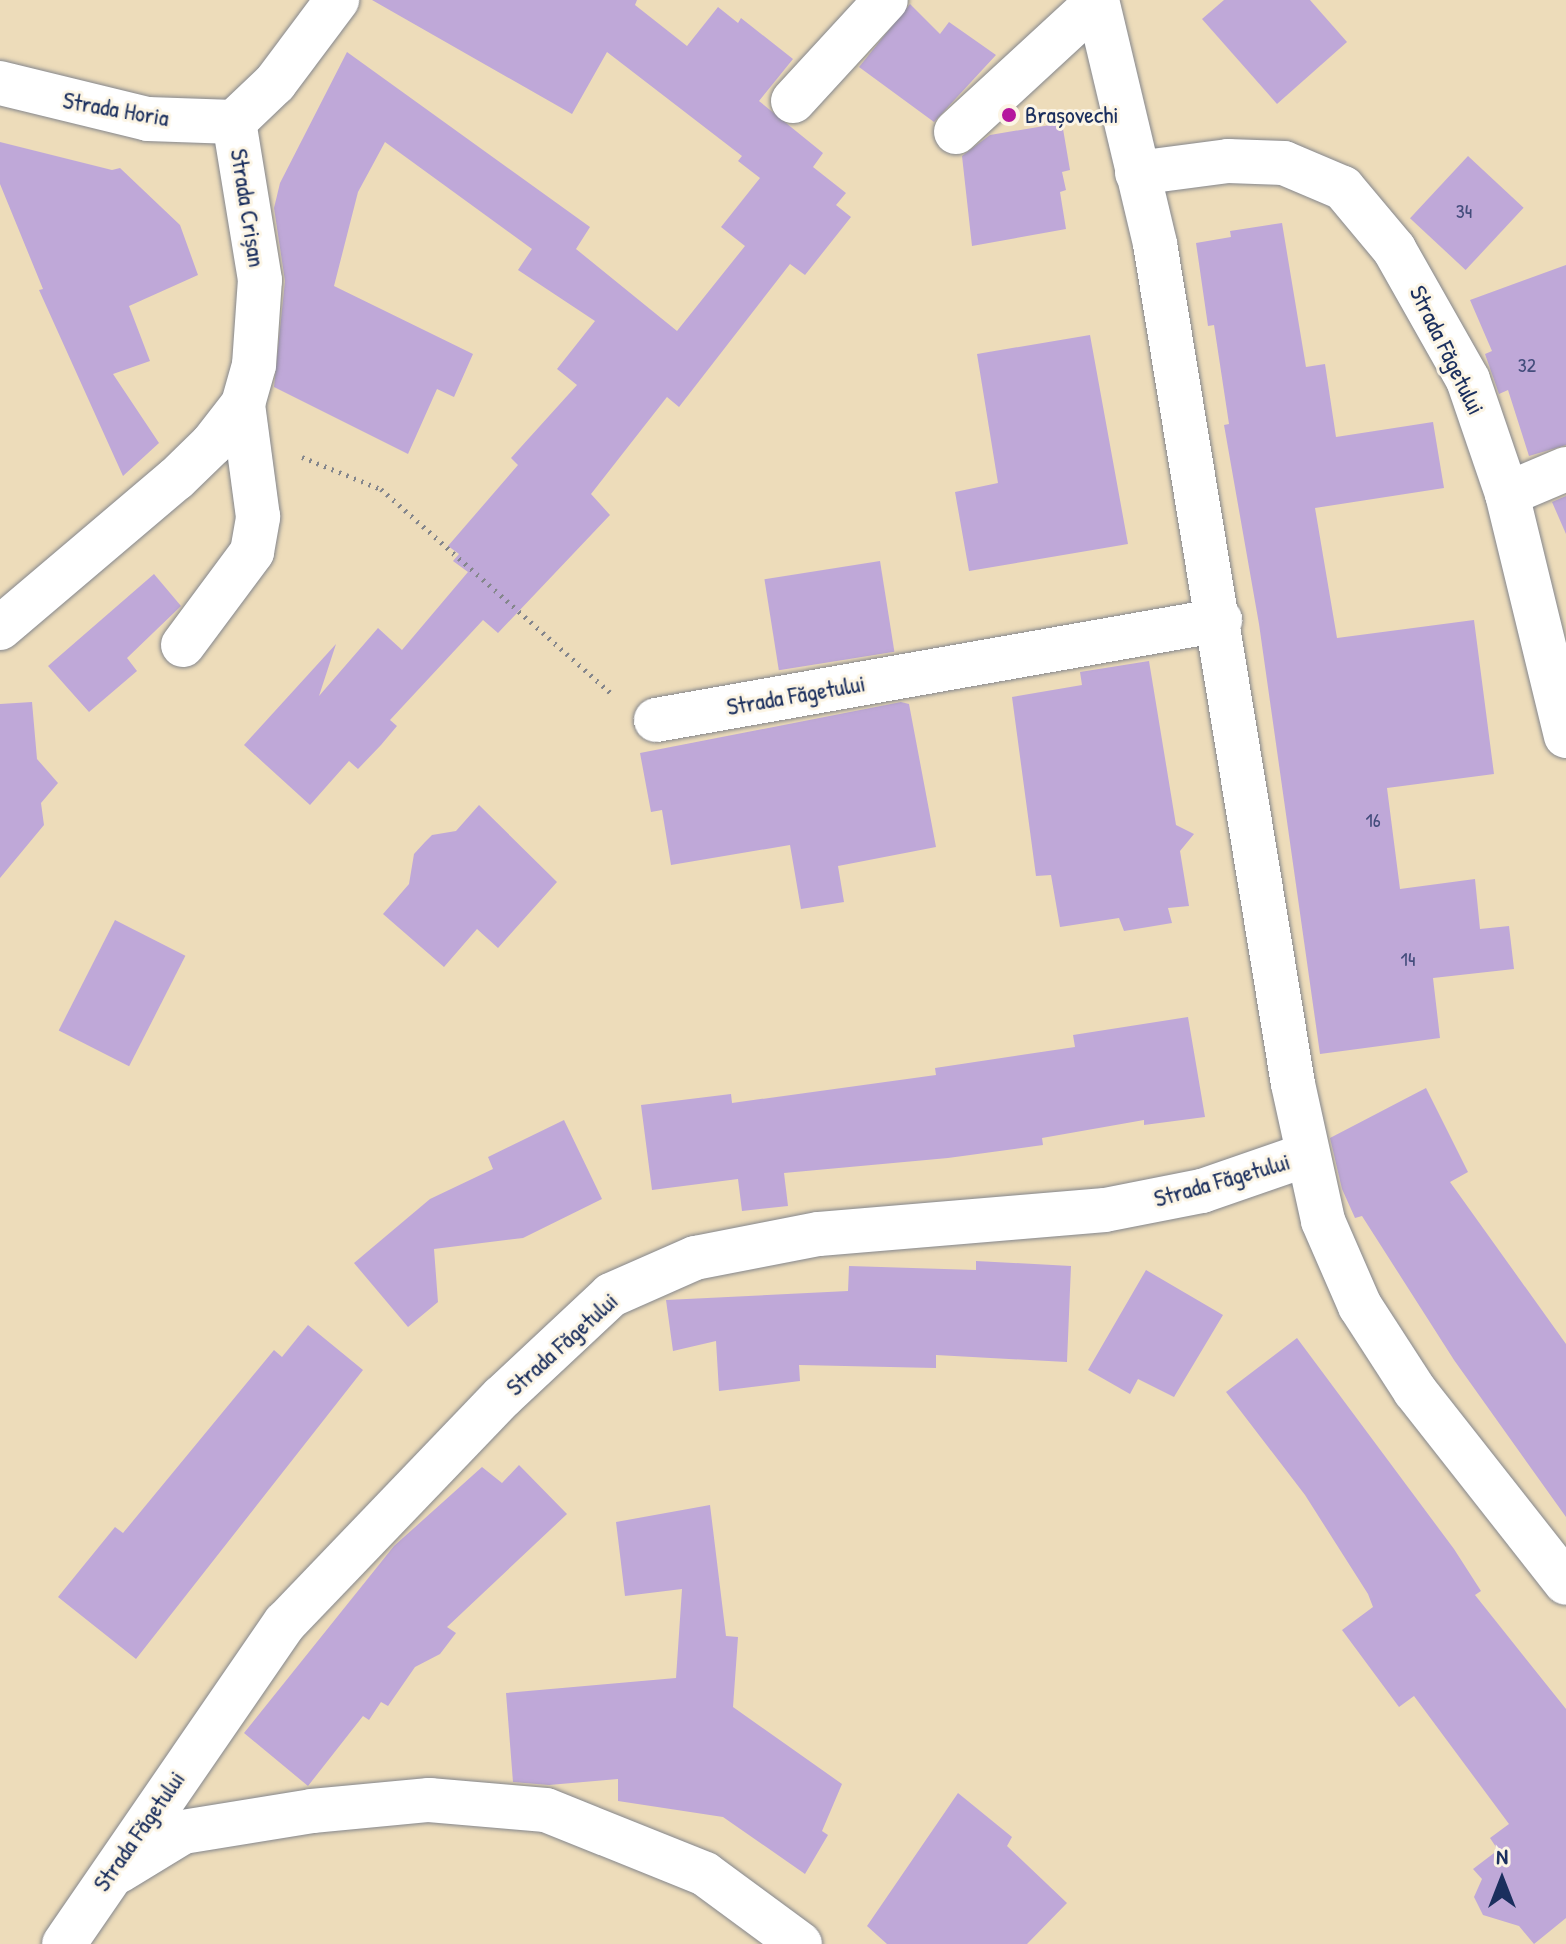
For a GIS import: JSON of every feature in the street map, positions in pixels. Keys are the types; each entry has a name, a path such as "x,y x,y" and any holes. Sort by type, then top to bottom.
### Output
{"street":[{"name":"Strada Crișan","path":"183,645 252,552 258,517 246,420 254,365 260,280 234,122 275,83 337,0"},
{"path":"793,101 886,0"},
{"path":"956,132 1097,1"},
{"name":"Strada Făgetului","path":"1097,1 1155,244 1220,620 1306,1155 1323,1221 1360,1306 1415,1391 1566,1583"},
{"name":"Strada Horia","path":"0,83 148,119 234,122"},
{"name":"Strada Făgetului","path":"1137,173 1228,161 1284,163 1343,188 1427,300 1468,380 1507,494 1564,721"},
{"name":"Strada Crișan","path":"0,628 246,420"},
{"path":"1507,494 1566,469"},
{"name":"Strada Făgetului","path":"656,720 1220,620"},
{"name":"Strada Făgetului","path":"64,1944 103,1880 285,1623 502,1397 611,1295 695,1258 819,1234 1105,1210 1202,1191 1306,1155"},
{"path":"103,1880 183,1832 312,1811 429,1800 546,1810 705,1874 800,1944"}],"path":[{"path":"246,420 381,489 613,695 656,720"}],"building":[{"path":"372,0 637,0 635,5 687,46 718,7 738,23 741,18 793,59 759,101 823,153 813,167 846,193 836,205 851,217 805,275 790,264 679,407 667,397 591,494 610,515 498,633 483,620 390,720 397,726 381,745 358,769 349,761 310,805 244,745 336,644 319,696 378,628 402,650 468,572 453,561 459,554 448,546 518,465 511,458 577,385 557,369 595,321 518,270 532,249 385,142 358,192 334,286 473,354 454,397 437,389 408,454 274,387 285,281 274,208 280,183 347,52 590,227 576,249 677,331 745,246 721,227 760,178 738,161 742,156 607,52 572,114"},
{"path":"1224,0 1310,0 1347,42 1277,104 1202,19"},
{"path":"910,4 940,34 949,22 996,55 934,122 859,67"},
{"path":"1062,123 1070,170 1062,172 1066,190 1060,192 1066,229 972,246 962,156 990,135"},
{"path":"0,142 112,170 120,168 180,225 198,275 129,306 150,361 113,374 159,443 123,476 39,290 43,289 0,184"},
{"path":"1468,156 1524,208 1466,270 1410,218"},
{"path":"1282,223 1306,367 1325,364 1336,437 1433,422 1444,488 1315,508 1337,638 1474,620 1494,774 1387,788 1400,889 1475,879 1480,929 1509,926 1514,969 1433,978 1440,1038 1320,1054 1259,624 1224,425 1229,424 1214,325 1208,326 1196,243 1231,237 1230,231"},
{"path":"1566,265 1566,445 1529,456 1508,390 1499,394 1485,354 1492,351 1470,300"},
{"path":"1090,335 1128,544 969,571 955,492 998,483 977,354"},
{"path":"1566,496 1566,534 1552,502"},
{"path":"880,561 894,652 779,670 764,579"},
{"path":"154,574 181,606 127,658 137,671 89,712 48,666"},
{"path":"1149,661 1176,825 1194,834 1180,851 1189,906 1168,908 1172,923 1124,931 1119,918 1060,927 1051,875 1036,876 1012,697 1082,685 1080,672"},
{"path":"32,702 37,759 58,783 41,803 44,825 0,878 0,704"},
{"path":"901,702 909,704 936,847 838,866 844,902 801,909 790,845 671,865 662,810 651,812 640,753"},
{"path":"479,805 557,882 498,948 477,929 444,967 383,914 409,884 414,854 432,835 456,831"},
{"path":"115,920 185,956 129,1066 59,1030"},
{"path":"1188,1017 1205,1117 1144,1125 1144,1120 1042,1138 1043,1145 948,1158 784,1173 788,1206 742,1211 738,1179 652,1190 641,1105 731,1094 732,1103 936,1075 935,1068 1075,1047 1073,1035"},
{"path":"1426,1088 1468,1172 1450,1182 1566,1344 1566,1517 1454,1360 1362,1216 1355,1218 1342,1189 1330,1138"},
{"path":"564,1120 602,1199 523,1238 434,1249 438,1302 408,1327 354,1263 430,1199 493,1169 488,1157"},
{"path":"976,1261 1071,1266 1067,1362 936,1355 936,1368 799,1365 800,1381 719,1391 716,1341 673,1351 666,1300 848,1291 849,1266 976,1270"},
{"path":"1146,1270 1223,1315 1174,1397 1138,1379 1130,1394 1088,1370"},
{"path":"308,1325 363,1370 136,1659 58,1597 115,1527 123,1533 274,1350 282,1357"},
{"path":"1297,1338 1454,1549 1481,1591 1475,1595 1566,1709 1566,1918 1534,1944 1519,1926 1483,1915 1474,1897 1482,1879 1473,1869 1498,1850 1490,1838 1509,1824 1414,1696 1399,1707 1342,1630 1373,1607 1368,1594 1305,1495 1226,1392"},
{"path":"519,1465 567,1514 447,1627 456,1633 440,1654 415,1667 388,1706 381,1702 369,1720 363,1716 308,1786 244,1733 394,1546 482,1467 502,1483"},
{"path":"710,1505 726,1636 738,1637 733,1707 842,1784 822,1831 828,1835 805,1874 723,1817 618,1801 618,1779 549,1785 513,1782 506,1693 676,1678 682,1589 625,1596 616,1522"},
{"path":"958,1793 1012,1837 1007,1846 1067,1903 1027,1944 887,1944 867,1926"}],"place":[{"name":"Brașovechi","path":"1009,115"}]}
